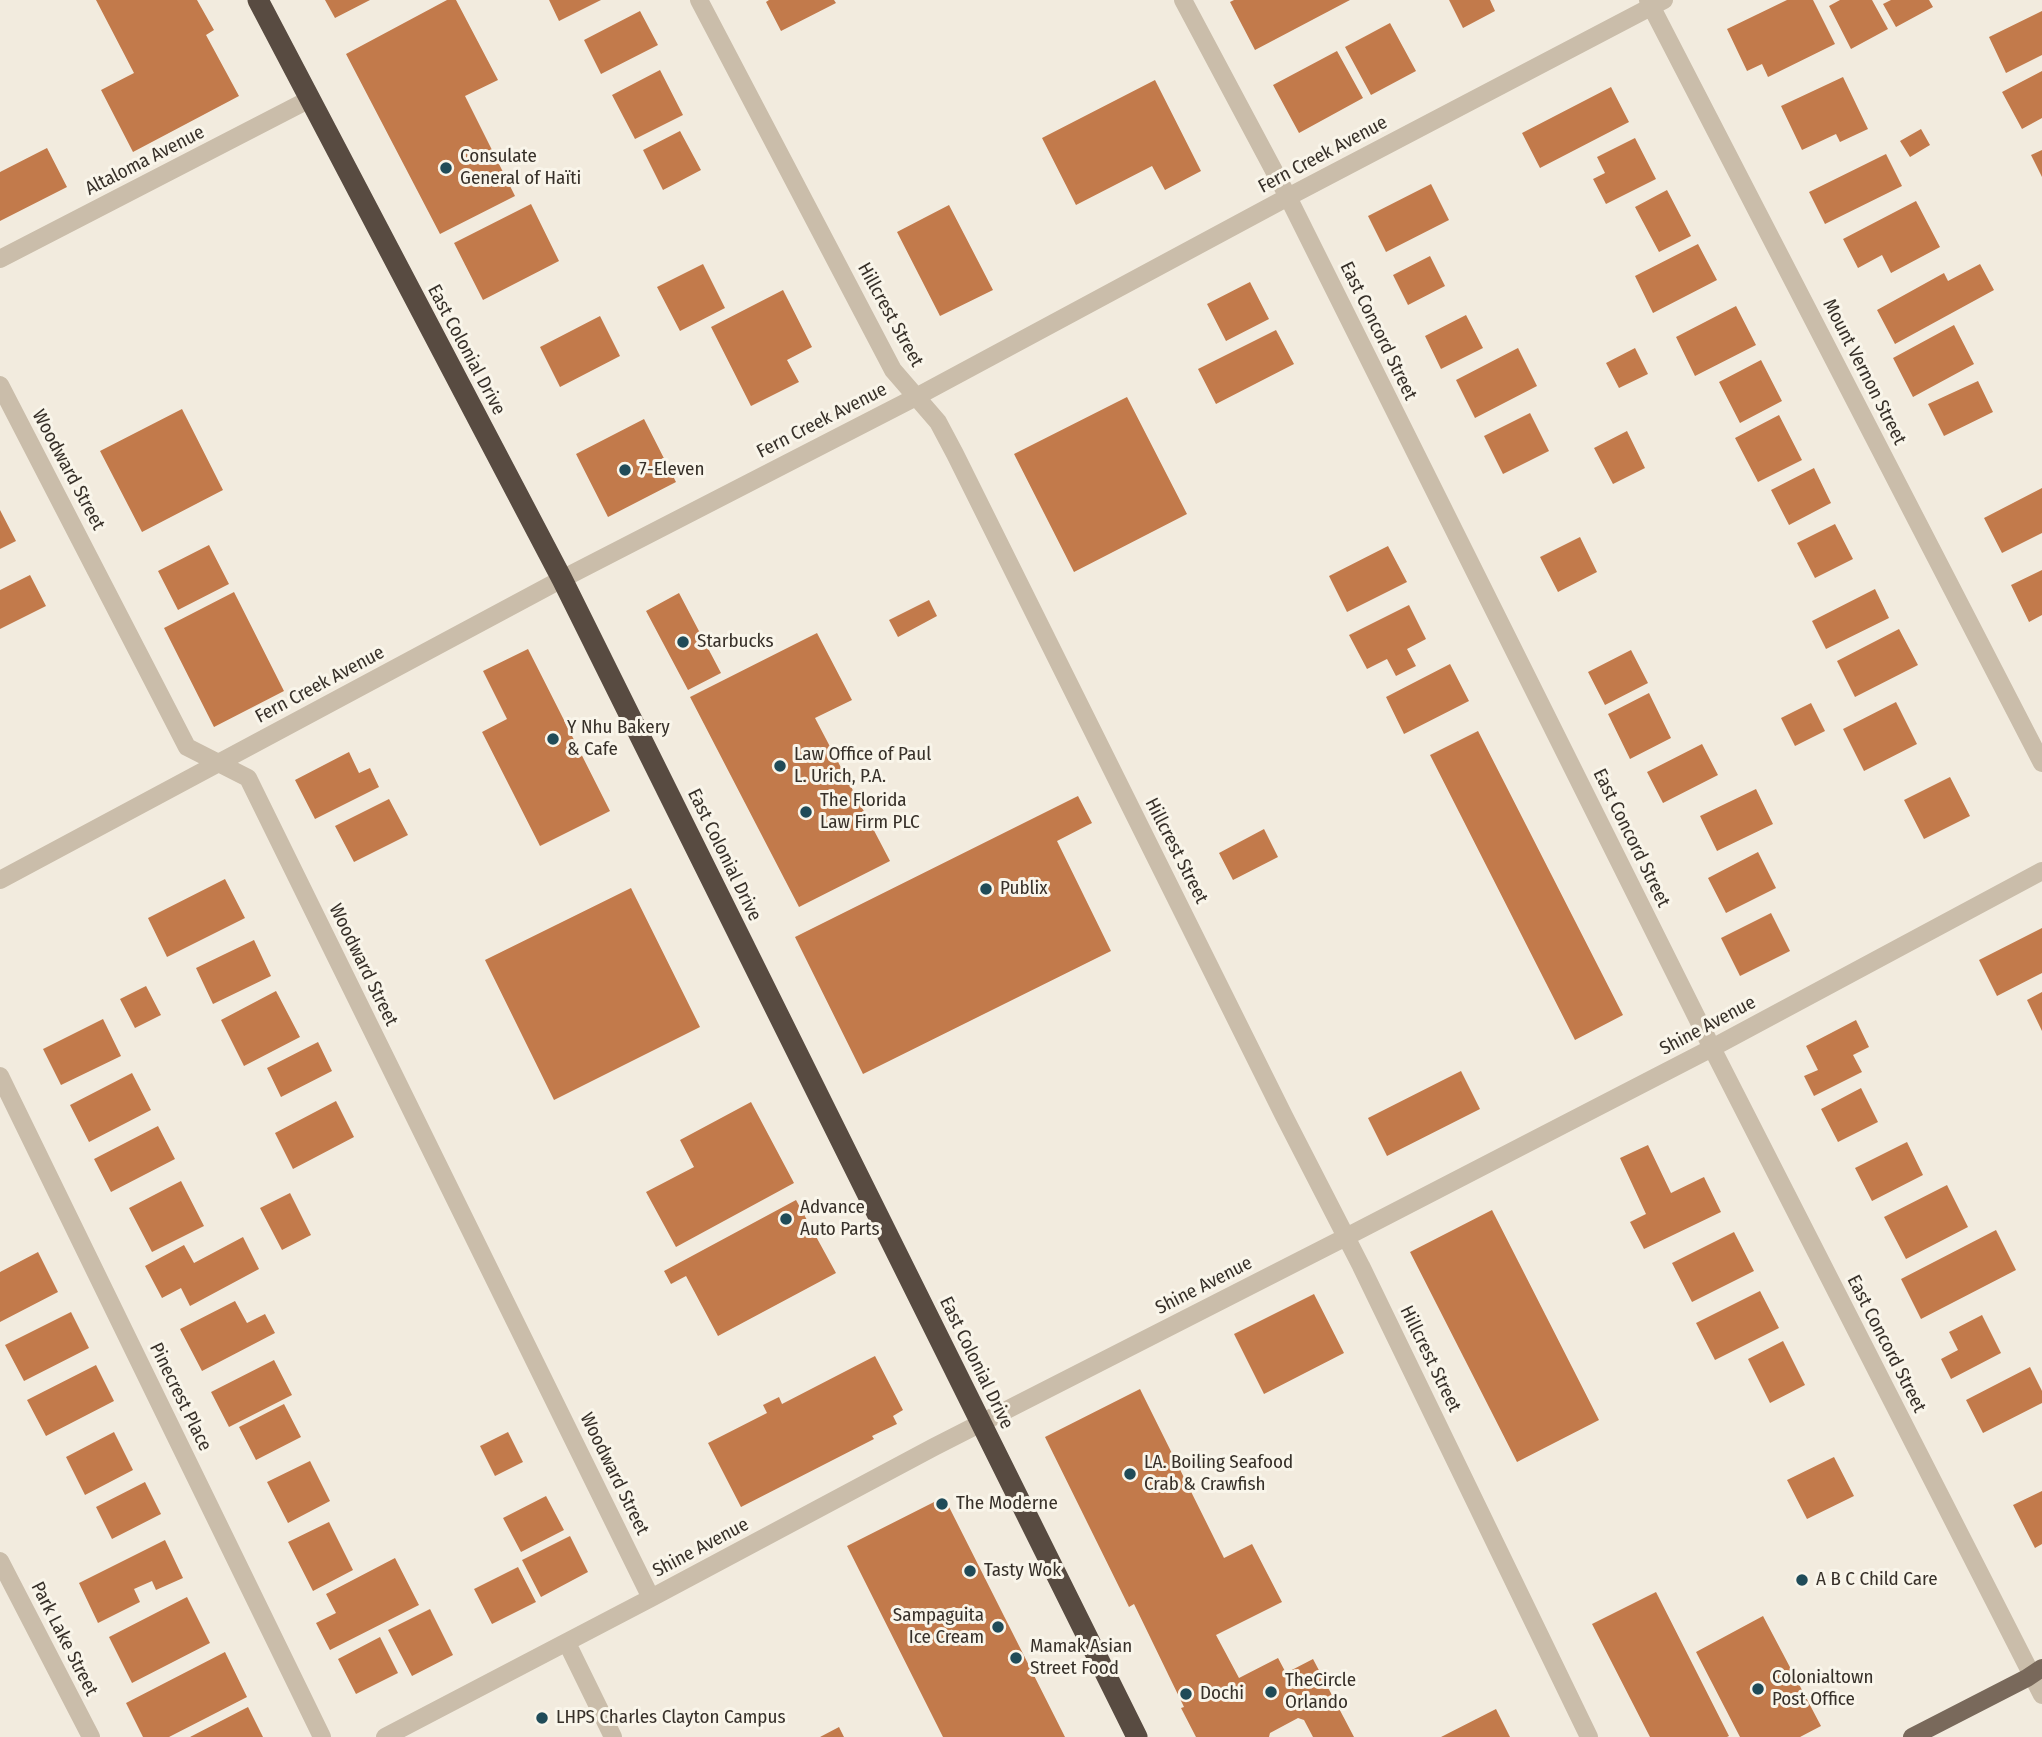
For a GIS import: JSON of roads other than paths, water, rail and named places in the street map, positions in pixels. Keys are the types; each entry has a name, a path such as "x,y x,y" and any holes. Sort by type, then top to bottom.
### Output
{"highway":[{"name":"East Colonial Drive","path":"258,0 308,100 562,579 1137,1737"}],"main road":[{"path":"1912,1737 2037,1671"}],"street":[{"name":"Hillcrest Street","path":"699,0 893,370 938,422 955,454 1346,1237 1590,1737"},
{"name":"East Concord Street","path":"1183,0 1289,197 1712,1048 2037,1671 2042,1695"},
{"name":"Fern Creek Avenue","path":"0,880 562,579 916,397 1655,2"},
{"name":"Mount Vernon Street","path":"1655,2 2042,763"},
{"name":"Altaloma Avenue","path":"0,259 308,100"},
{"name":"Woodward Street","path":"0,385 187,747 248,778 651,1598"},
{"name":"Shine Avenue","path":"384,1737 567,1643 980,1423 1712,1048 2042,871"},
{"name":"Pinecrest Place","path":"0,1076 322,1737"},
{"name":"Park Lake Street","path":"0,1561 91,1737"},
{"path":"567,1643 613,1737"}],"place":[{"name":"Consulate General of Haïti","path":"446,168"},
{"name":"7-Eleven","path":"625,470"},
{"name":"Starbucks","path":"683,642"},
{"name":"Y Nhu Bakery & Cafe","path":"553,739"},
{"name":"Law Office of Paul L. Urich, P.A.","path":"780,766"},
{"name":"The Florida Law Firm PLC","path":"806,812"},
{"name":"Publix","path":"986,889"},
{"name":"Advance Auto Parts","path":"786,1219"},
{"name":"LA. Boiling Seafood Crab & Crawfish","path":"1130,1474"},
{"name":"The Moderne","path":"942,1504"},
{"name":"Tasty Wok","path":"970,1571"},
{"name":"A B C Child Care","path":"1802,1580"},
{"name":"Sampaguita Ice Cream","path":"998,1627"},
{"name":"Mamak Asian Street Food","path":"1016,1658"},
{"name":"Colonialtown Post Office","path":"1758,1689"},
{"name":"TheCircle Orlando","path":"1271,1692"},
{"name":"Dochi","path":"1186,1694"},
{"name":"LHPS Charles Clayton Campus","path":"542,1718"}]}
